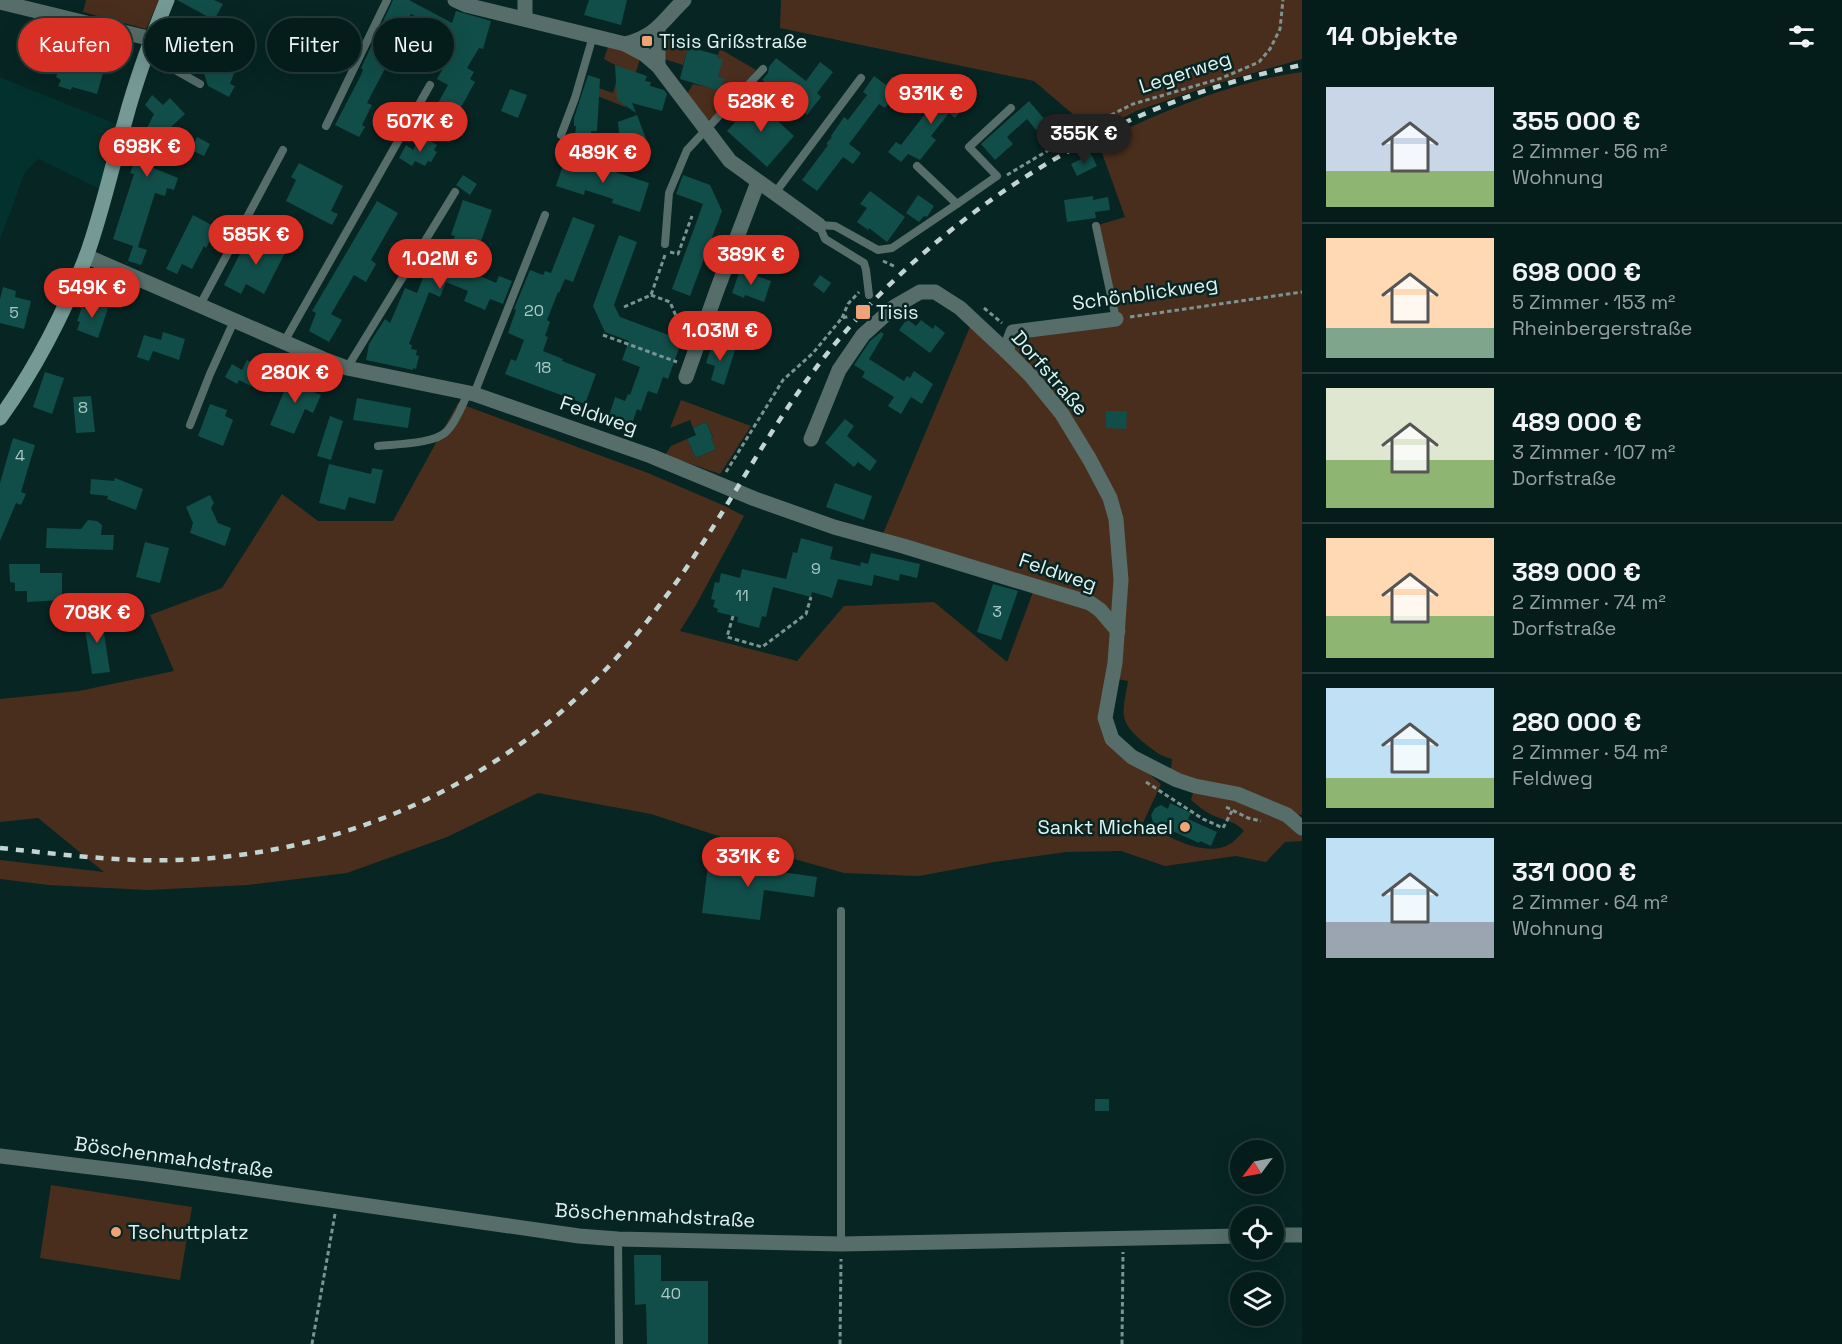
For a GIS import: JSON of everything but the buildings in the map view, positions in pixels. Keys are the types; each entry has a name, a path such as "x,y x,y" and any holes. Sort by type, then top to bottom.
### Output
{"street":[{"path":"160,18 167,0"},
{"path":"455,0 466,5 626,44 644,54 658,66 730,161 819,225"},
{"path":"525,0 525,18"},
{"path":"626,44 658,29 684,0"},
{"path":"0,2 144,45"},
{"path":"658,29 658,66"},
{"path":"0,418 31,371 67,301 86,256 144,61"},
{"path":"686,377 758,182"},
{"name":"Feldweg","path":"86,256 347,368 471,393 651,456 755,499 834,527 1079,599 1100,610 1118,631"},
{"name":"Dorfstraße","path":"811,439 832,384 863,334 894,307 920,292 935,292 960,308 1031,376 1062,414 1110,498 1118,533 1121,595 1115,663 1105,718 1112,739 1132,757 1177,780 1237,794 1287,815 1302,828"},
{"name":"Schönblickweg","path":"1006,351 1013,332 1116,319"},
{"name":"Feldweg","path":"1100,610 1121,595"},
{"name":"Böschenmahdstraße","path":"0,1156 148,1174 579,1236 618,1239 841,1244 1230,1236"},
{"path":"1284,1235 1302,1235"}],"lane":[{"path":"326,126 387,0"},
{"path":"561,135 575,98 593,36"},
{"path":"665,244 669,193 687,150 762,69"},
{"path":"184,72 200,84"},
{"path":"775,194 861,78"},
{"path":"284,342 430,85"},
{"path":"869,295 864,263 825,239 819,225 835,226 878,250 892,248 997,176 969,147 1011,108"},
{"path":"200,305 283,150"},
{"path":"917,166 957,204"},
{"path":"347,368 455,192"},
{"path":"378,446 434,439 446,433 471,393 545,215"},
{"path":"1096,226 1116,319"},
{"path":"190,425 234,321"},
{"path":"841,911 841,1244"},
{"path":"618,1239 619,1344"}],"path":[{"name":"Legerweg","path":"997,176 1009,174 1089,126 1133,104 1222,78 1259,62 1270,49 1280,28 1283,0"},
{"path":"651,295 666,251 678,254 692,216"},
{"path":"728,468 783,380 813,353 842,318 848,304 867,282"},
{"name":"Schönblickweg","path":"1116,319 1302,292"},
{"path":"624,307 651,295 670,302 687,340"},
{"path":"842,318 850,316"},
{"path":"603,335 677,363 680,355"},
{"path":"733,616 728,636 762,646 806,614 811,597"},
{"path":"312,1344 338,1201"},
{"path":"1122,1344 1123,1239"},
{"path":"840,1344 841,1244"}],"shaded area":[{"path":"86,0 159,0 151,18 144,18 144,28 132,25 132,18 105,18 83,12"},
{"path":"781,0 1302,0 1302,59 1215,84 1136,111 1095,133 1034,81 780,28"},
{"path":"664,37 689,44 683,65 664,59"},
{"path":"608,47 631,53 640,59 625,107 590,93 593,86 613,93 616,82 625,69 604,59"},
{"path":"720,49 756,70 708,120 686,96 693,84 720,90 723,78 718,77 722,60 717,58"},
{"path":"1302,72 1302,815 1297,814 1302,841 1285,842 1266,862 1236,856 1165,866 1121,851 1066,852 919,876 844,873 755,848 651,814 538,793 447,837 347,873 248,885 148,890 48,885 0,879 0,860 104,872 38,818 0,822 0,699 79,691 174,671 150,615 222,588 282,494 318,521 393,521 458,403 648,473 744,516 680,631 797,661 844,606 934,602 1007,662 1036,584 882,536 972,322 1004,350 1015,333 1115,318 1095,226 1125,217 1098,142 1198,99 1276,76","holes":["1117,679 1128,681 1124,715 1129,728 1153,750 1172,759 1171,769 1195,786 1191,800 1209,813 1233,823 1244,831 1230,844 1220,848 1197,847 1185,844 1143,823 1161,784 1131,759 1103,717"]},
{"path":"0,77 121,126 104,191 38,159 25,172 0,240"},
{"path":"681,400 751,426 720,474 665,455 671,446 687,439 696,458 716,449 706,422 693,428 690,420 670,428"},
{"name":"Tschuttplatz","path":"51,1185 192,1207 180,1280 40,1258"}],"railway":[{"path":"0,848 133,860 178,860 231,856 284,847 336,834 387,817 436,795 483,769 528,739 569,705 629,644 703,543 800,389 869,306 920,256 976,211 1036,170 1099,135 1165,105 1233,82 1302,65"}],"place":[{"name":"Tisis Grißstraße","path":"647,41"},
{"name":"Tisis","path":"863,312"},
{"name":"Sankt Michael","path":"1185,827"},
{"name":"Tschuttplatz","path":"116,1232"}]}
